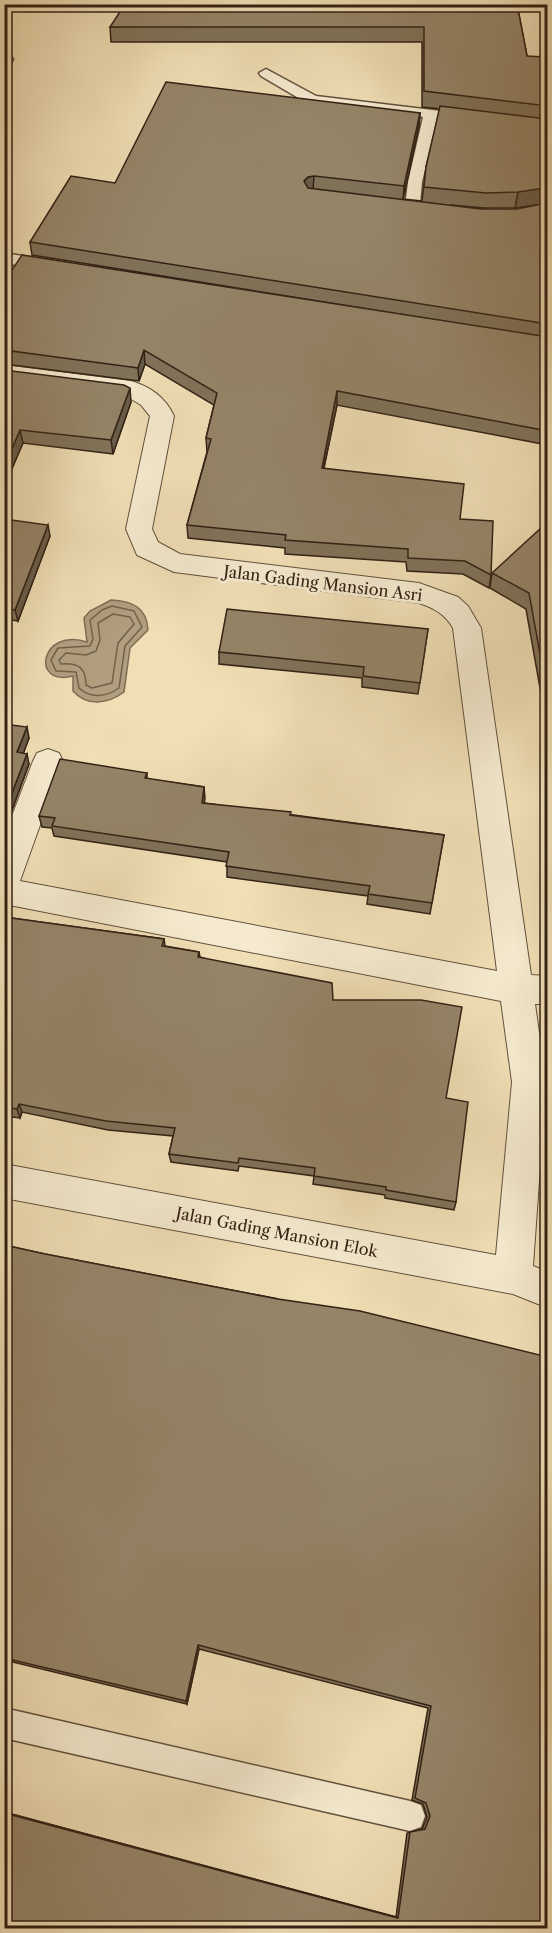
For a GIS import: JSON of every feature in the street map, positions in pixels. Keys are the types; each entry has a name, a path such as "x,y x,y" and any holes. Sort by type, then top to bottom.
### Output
{"street":[{"name":"Jalan Gading Mansion Asri","path":"4,373 130,389 146,396 156,404 162,416 139,529 147,548 174,563 420,594 440,599 460,612 467,628 529,1082 513,1276"},
{"path":"4,880 48,761"},
{"path":"4,891 515,989 548,990"},
{"name":"Jalan Gading Mansion Elok","path":"4,1181 513,1276 548,1290"}],"lane":[{"path":"266,73 312,100 478,120"},
{"path":"431,114 416,182 407,207 447,212"},
{"path":"493,216 532,214 548,209"},
{"path":"4,258 63,268"},
{"path":"4,1723 410,1816"}],"water":[{"path":"111,600 126,602 137,607 145,616 148,630 130,648 124,692 105,701 91,702 73,691 73,676 59,677 50,673 46,666 46,658 51,649 59,643 71,640 87,642 84,618 90,611"}],"building":[{"path":"125,4 517,4 527,56 543,57 543,62 548,62 548,106 424,91 424,27 110,27"},
{"path":"166,82 420,113 404,186 314,176 304,181 308,188 481,209 517,209 542,204 540,217 548,218 548,324 30,242 71,176 115,183"},
{"path":"440,106 547,119 541,155 548,156 545,188 486,193 424,187 426,167"},
{"path":"22,255 548,337 548,431 337,391 322,468 464,484 460,519 493,521 491,575 465,561 408,558 408,549 285,540 286,535 187,525 211,439 206,438 217,393 144,350 138,368 4,350 4,282"},
{"path":"4,370 124,385 130,388 111,440 20,430 4,467"},
{"path":"4,519 48,525 15,610 4,608"},
{"path":"540,529 548,533 548,698 529,593 492,573"},
{"path":"227,609 428,629 420,683 363,676 364,667 219,652"},
{"path":"4,724 27,727 17,752 27,754 5,811"},
{"path":"60,759 147,773 145,778 204,787 202,803 291,812 290,815 444,835 432,903 368,894 370,886 226,866 229,852 52,826 55,818 39,816"},
{"path":"4,917 164,939 162,946 199,952 198,957 332,983 333,1000 421,1000 462,1007 446,1098 468,1102 456,1202 386,1190 386,1187 314,1176 315,1168 239,1158 238,1163 169,1154 175,1128 106,1121 19,1104 17,1109 4,1107"},
{"path":"4,1245 278,1299 360,1311 548,1357 548,1929 4,1929 4,1813 398,1918 410,1832 425,1829 430,1816 426,1803 415,1798 431,1706 198,1645 186,1701 4,1658"}]}
